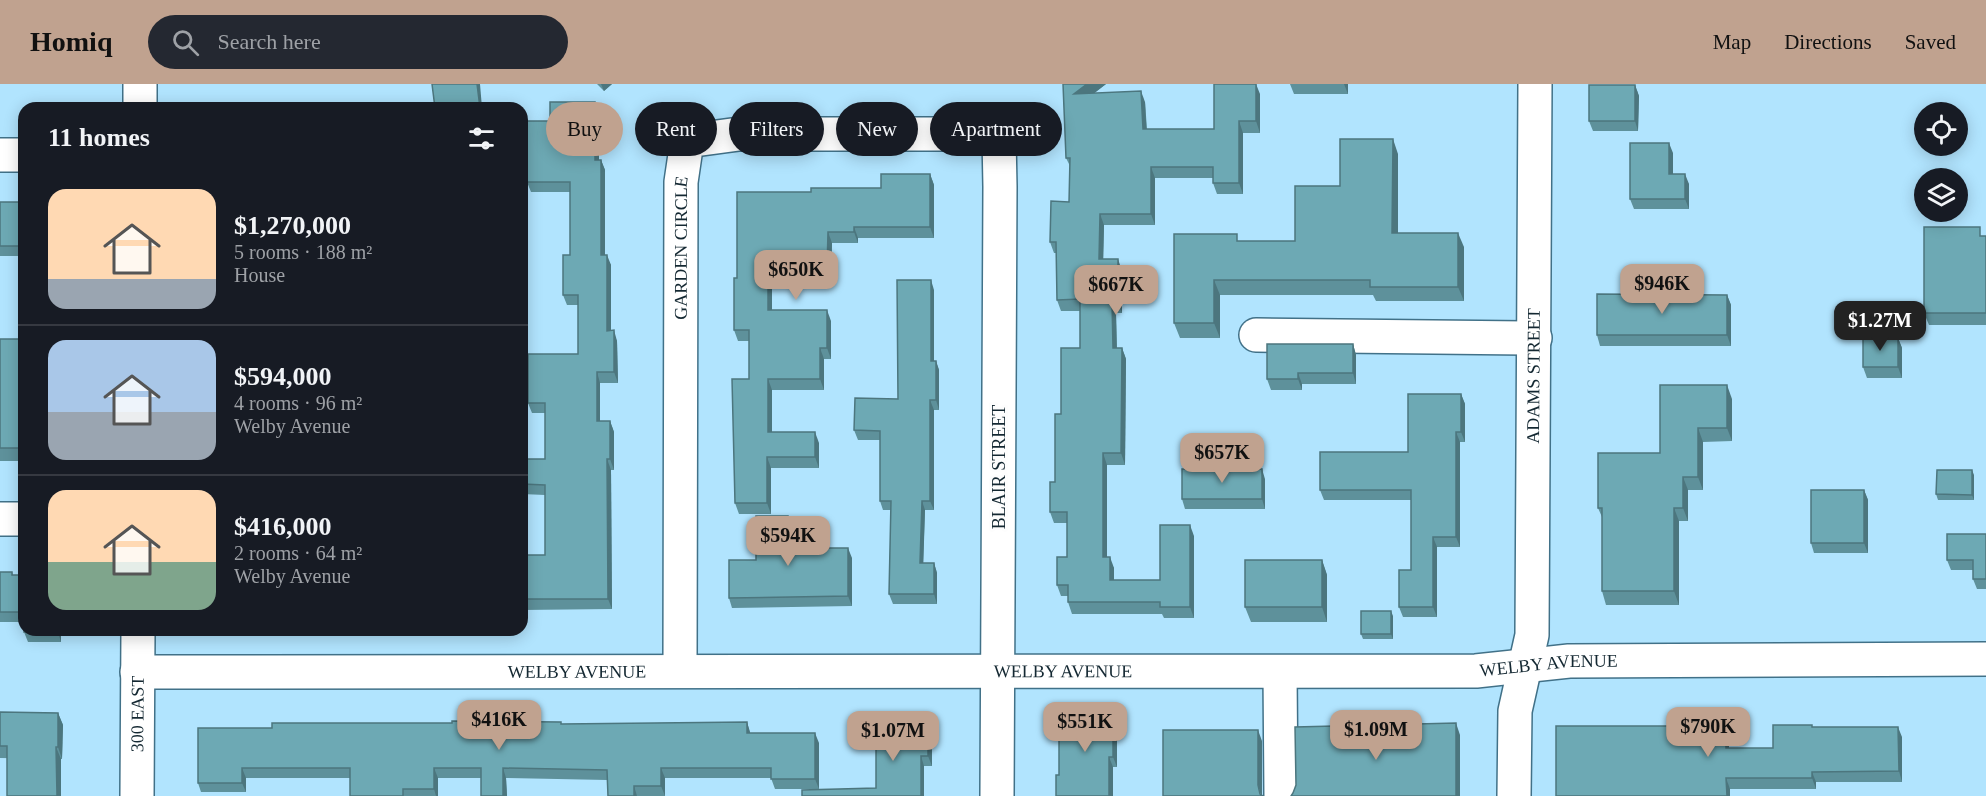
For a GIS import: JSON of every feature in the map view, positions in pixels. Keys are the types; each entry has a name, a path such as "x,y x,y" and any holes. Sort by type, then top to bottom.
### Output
{"street":[{"path":"140,84 140,102"},
{"name":"ADAMS STREET","path":"1514,796 1515,711 1532,635 1535,84"},
{"name":"GARDEN CIRCLE","path":"680,670 681,182 687,141 739,134 930,134"},
{"path":"0,155 18,156"},
{"name":"BLAIR STREET","path":"997,796 999,156"},
{"path":"1256,335 1535,338"},
{"path":"0,519 18,519"},
{"name":"300 EAST","path":"137,796 138,636"},
{"name":"WELBY AVENUE","path":"137,672 1476,671 1569,661 1986,658"},
{"path":"1280,672 1281,796"}],"building":[{"path":"432,84 477,84 479,102 434,102"},
{"path":"1063,84 1087,84 1074,94 1141,91 1143,129 1214,129 1214,84 1256,84 1256,121 1239,121 1239,183 1213,183 1213,167 1151,167 1151,214 1100,214 1099,259 1118,259 1118,302 1112,302 1113,348 1122,348 1121,453 1103,453 1103,557 1110,557 1110,580 1160,580 1160,525 1190,525 1190,607 1160,607 1160,602 1068,602 1068,585 1057,585 1057,557 1067,557 1067,512 1050,512 1050,482 1055,482 1055,414 1061,414 1061,348 1080,348 1080,299 1057,300 1056,242 1050,242 1051,201 1069,202 1070,158 1066,158"},
{"path":"1589,85 1635,85 1635,121 1589,121"},
{"path":"528,121 546,121 546,156 595,156 595,160 601,160 601,255 607,255 607,331 614,330 614,372 597,372 597,421 610,421 610,459 607,459 608,599 528,599 528,555 545,555 545,485 528,484 528,459 545,459 545,403 528,403 528,354 578,354 578,295 563,295 563,255 570,255 570,182 528,182"},
{"path":"1340,139 1393,139 1392,233 1458,233 1458,287 1370,287 1370,280 1214,280 1214,323 1174,323 1174,234 1237,234 1237,241 1295,241 1295,186 1340,186"},
{"path":"1630,143 1669,143 1669,174 1685,174 1685,199 1630,199"},
{"path":"881,174 930,174 930,227 854,227 854,232 828,232 827,269 768,267 768,310 827,310 827,348 820,348 820,379 768,379 768,432 815,432 815,457 767,457 767,503 735,503 732,379 749,379 749,330 734,330 734,278 737,278 737,192 811,192 811,188 881,188"},
{"path":"0,202 18,202 18,246 0,246"},
{"path":"1924,227 1980,227 1980,236 1986,236 1986,313 1924,313"},
{"path":"897,280 931,280 931,361 936,361 936,400 930,400 930,501 922,501 920,563 934,563 934,594 889,594 891,501 880,501 880,431 854,430 855,398 898,399"},
{"path":"1597,294 1727,295 1727,335 1597,335"},
{"path":"1863,338 1898,338 1898,367 1863,367"},
{"path":"0,339 18,339 18,448 0,448"},
{"path":"1267,344 1353,344 1353,373 1298,373 1298,379 1267,379"},
{"path":"1660,385 1727,385 1727,428 1698,428 1698,477 1683,477 1683,508 1674,508 1674,591 1602,591 1602,508 1598,508 1598,453 1660,453"},
{"path":"1408,394 1461,394 1461,432 1456,432 1456,537 1433,537 1433,607 1399,607 1399,570 1411,570 1411,490 1320,490 1320,452 1408,452"},
{"path":"1182,469 1262,469 1262,499 1182,499"},
{"path":"1937,470 1972,470 1972,495 1936,494"},
{"path":"1811,490 1864,490 1864,543 1811,543"},
{"path":"756,516 788,516 788,548 848,548 848,596 729,598 729,560 756,560"},
{"path":"1947,534 1986,534 1986,579 1973,579 1973,560 1947,560"},
{"path":"1245,560 1322,560 1322,607 1245,607"},
{"path":"0,572 12,572 12,575 18,575 18,612 0,612"},
{"path":"1361,611 1391,611 1391,634 1361,634"},
{"path":"1059,710 1113,710 1113,757 1109,757 1109,796 1056,796 1056,775 1059,775"},
{"path":"0,712 58,713 57,796 7,796 7,746 0,746"},
{"path":"452,721 561,722 561,724 747,722 747,733 815,733 815,779 771,779 771,768 661,768 661,786 634,786 634,796 608,796 607,770 503,768 503,796 481,796 481,768 434,768 434,789 403,789 403,796 350,796 350,768 242,768 242,783 198,783 198,728 272,728 272,723 452,723"},
{"path":"876,722 928,722 928,756 921,756 921,796 802,796 802,790 876,788"},
{"path":"1456,723 1456,796 1291,796 1296,785 1295,727"},
{"path":"1773,725 1898,727 1899,771 1812,772 1812,778 1726,778 1727,796 1556,796 1556,726 1725,726 1726,748 1773,748"},
{"path":"1163,730 1258,730 1258,785 1260,794 1263,796 1163,796"}]}
